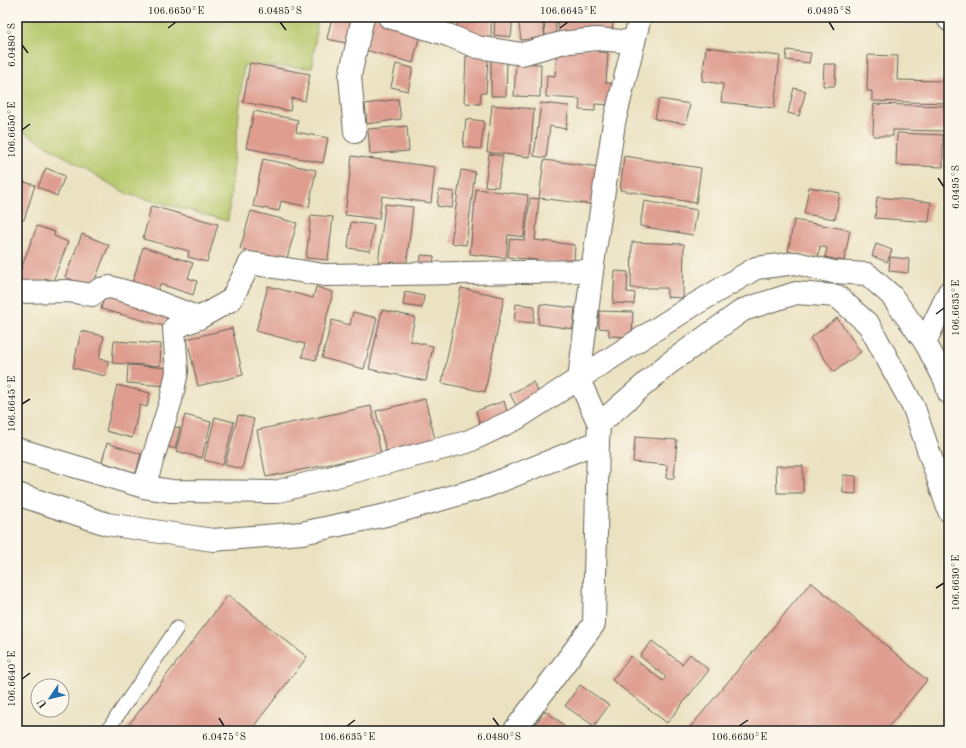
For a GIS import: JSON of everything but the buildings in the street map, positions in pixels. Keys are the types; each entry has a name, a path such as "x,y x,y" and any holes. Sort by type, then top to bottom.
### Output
{"street":[{"path":"355,132 350,76 364,17"},
{"path":"389,17 448,35 477,47 522,54 561,43 596,39 634,42"},
{"path":"514,731 594,624 597,427 582,386 592,271 614,123 640,17"},
{"path":"144,487 171,400 177,372 174,328 199,318 231,300 250,263 324,275 592,271"},
{"path":"17,449 144,487 172,491 275,492 467,442 582,386 692,306 756,268 796,263 832,272 867,274 891,295 925,342 945,380 949,393"},
{"path":"17,292 68,291 92,295 100,289 110,287 142,296 199,318"},
{"path":"925,342 949,292"},
{"path":"17,494 107,524 213,540 302,533 386,515 485,487 597,427 668,364 743,310 796,293 837,296 869,326 914,408 949,511"}],"lane":[{"path":"107,731 177,628"}],"green space":[{"path":"17,17 318,17 312,68 244,65 228,221 127,194 17,128"}]}
